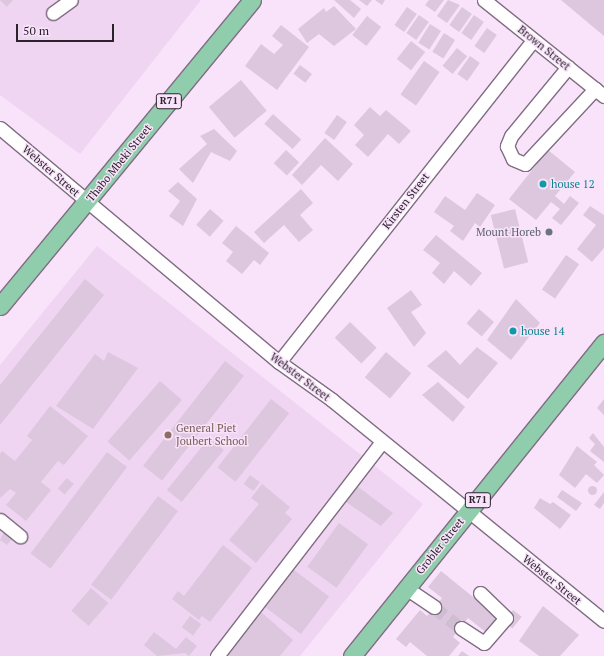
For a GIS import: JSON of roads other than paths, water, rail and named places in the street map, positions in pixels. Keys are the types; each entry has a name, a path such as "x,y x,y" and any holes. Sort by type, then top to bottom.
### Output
{"main road":[{"name":"Thabo Mbeki Street","path":"0,306 87,203 252,0"},
{"name":"Grobler Street","path":"352,656 604,343"}],"street":[{"path":"53,13 71,0"},
{"name":"Brown Street","path":"484,0 600,93"},
{"name":"Kirsten Street","path":"279,362 533,40"},
{"path":"568,67 510,136 507,146 514,159 525,164 600,93"},
{"name":"Webster Street","path":"0,128 87,203 279,362 382,442 604,621"},
{"path":"217,656 382,442"},
{"path":"0,520 20,536"},
{"path":"406,588 434,607"},
{"path":"461,628 484,644 506,618 480,593"}],"tunnel":[{"path":"434,607 461,628"}],"place":[{"name":"house 12","path":"543,184"},
{"name":"Mount Horeb","path":"549,232"},
{"name":"house 14","path":"513,331"},
{"name":"General Piet Joubert School","path":"168,435"}]}
